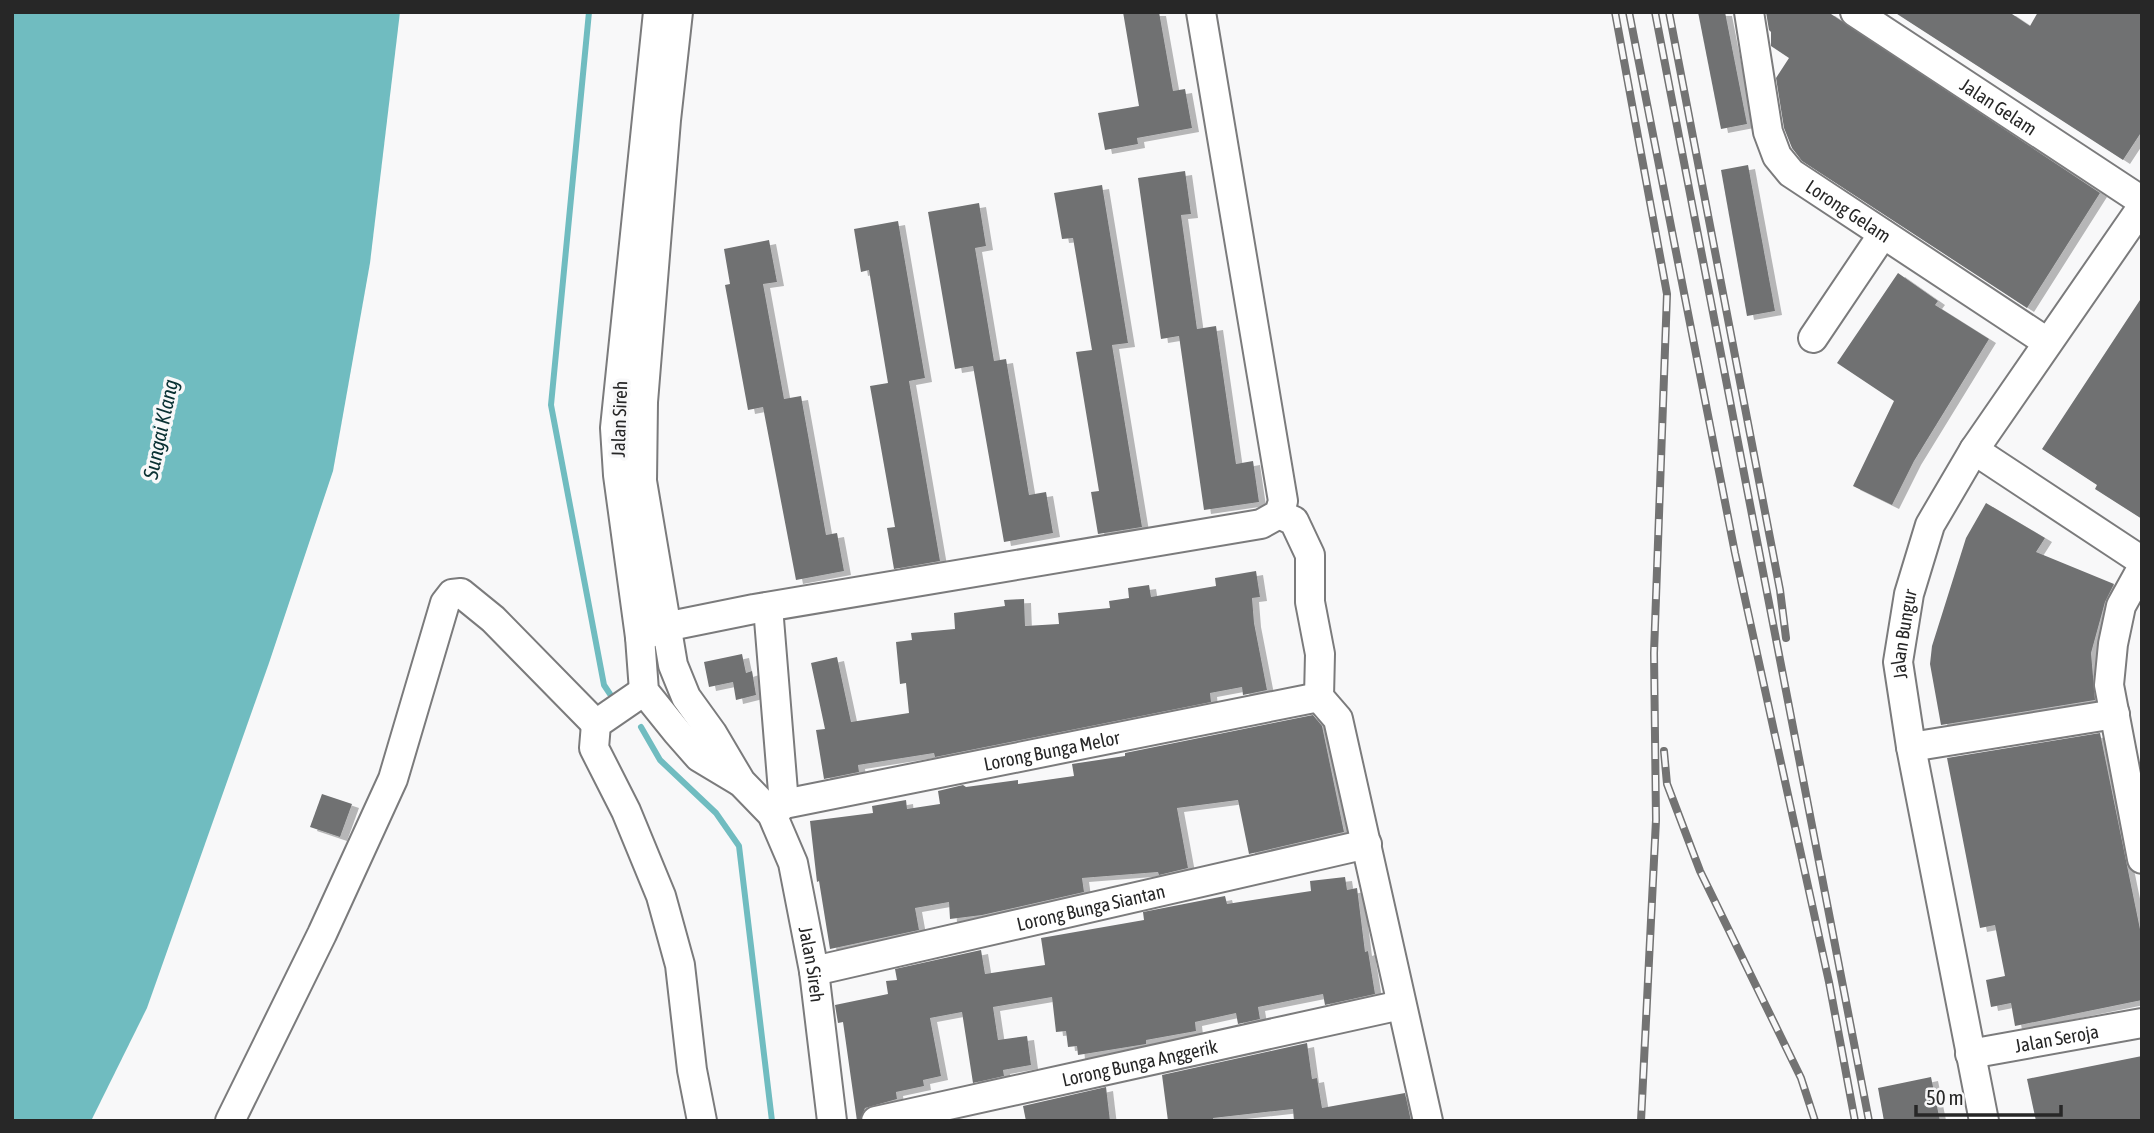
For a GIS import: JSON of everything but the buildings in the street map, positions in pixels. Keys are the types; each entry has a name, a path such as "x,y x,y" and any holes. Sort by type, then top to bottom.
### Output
{"street":[{"name":"Jalan Sireh","path":"658,12 615,428 620,496 653,632 673,665 686,697 712,733 741,782"},
{"name":"Jalan Sireh","path":"678,12 643,402 642,481 653,632 644,691 699,757 741,782 778,809 793,863 814,971 832,1121"},
{"path":"653,632 768,607 1261,524 1279,514 1283,501 1201,12"},
{"name":"Lorong Gelam","path":"1749,12 1768,132 1777,156 1791,173 2047,342"},
{"name":"Jalan Gelam","path":"1855,12 2142,201"},
{"name":"Jalan Bungur","path":"1984,1121 1911,747 1898,663 1909,594 1930,526 1974,450 2142,207"},
{"path":"1813,338 1883,234"},
{"path":"1974,450 2142,561"},
{"path":"1279,514 1294,521 1310,555 1310,601 1320,654 1319,697 1338,719 1428,1121"},
{"path":"2142,568 2132,605 2113,645 2109,685 2137,804 2142,859"},
{"path":"230,1121 323,934 393,779 445,603 452,594 461,593 493,619 596,724 594,748 626,811 661,896 680,965 692,1070 702,1121"},
{"path":"768,607 778,809"},
{"path":"596,724 644,691"},
{"name":"Lorong Bunga Melor","path":"778,809 1319,697"},
{"path":"1911,747 2115,714"},
{"name":"Lorong Bunga Siantan","path":"814,971 1367,844"},
{"name":"Lorong Bunga Anggerik","path":"876,1121 1401,1005"},
{"name":"Jalan Seroja","path":"1970,1054 2142,1023"}],"water":[{"name":"Sungai Klang","path":"12,12 400,12 370,263 333,471 269,663 147,1008 91,1121 12,1121"}],"waterway":[{"path":"589,12 551,405 604,685 610,694"},
{"path":"641,727 660,760 716,813 739,846 772,1121"}],"railway":[{"path":"1615,12 1667,294 1654,653 1656,820 1641,1121"},
{"path":"1629,12 1735,553 1829,982 1855,1121"},
{"path":"1655,12 1869,1121"},
{"path":"1669,12 1780,590 1786,638"},
{"path":"1664,751 1667,784 1700,871 1801,1078 1815,1121"}]}
